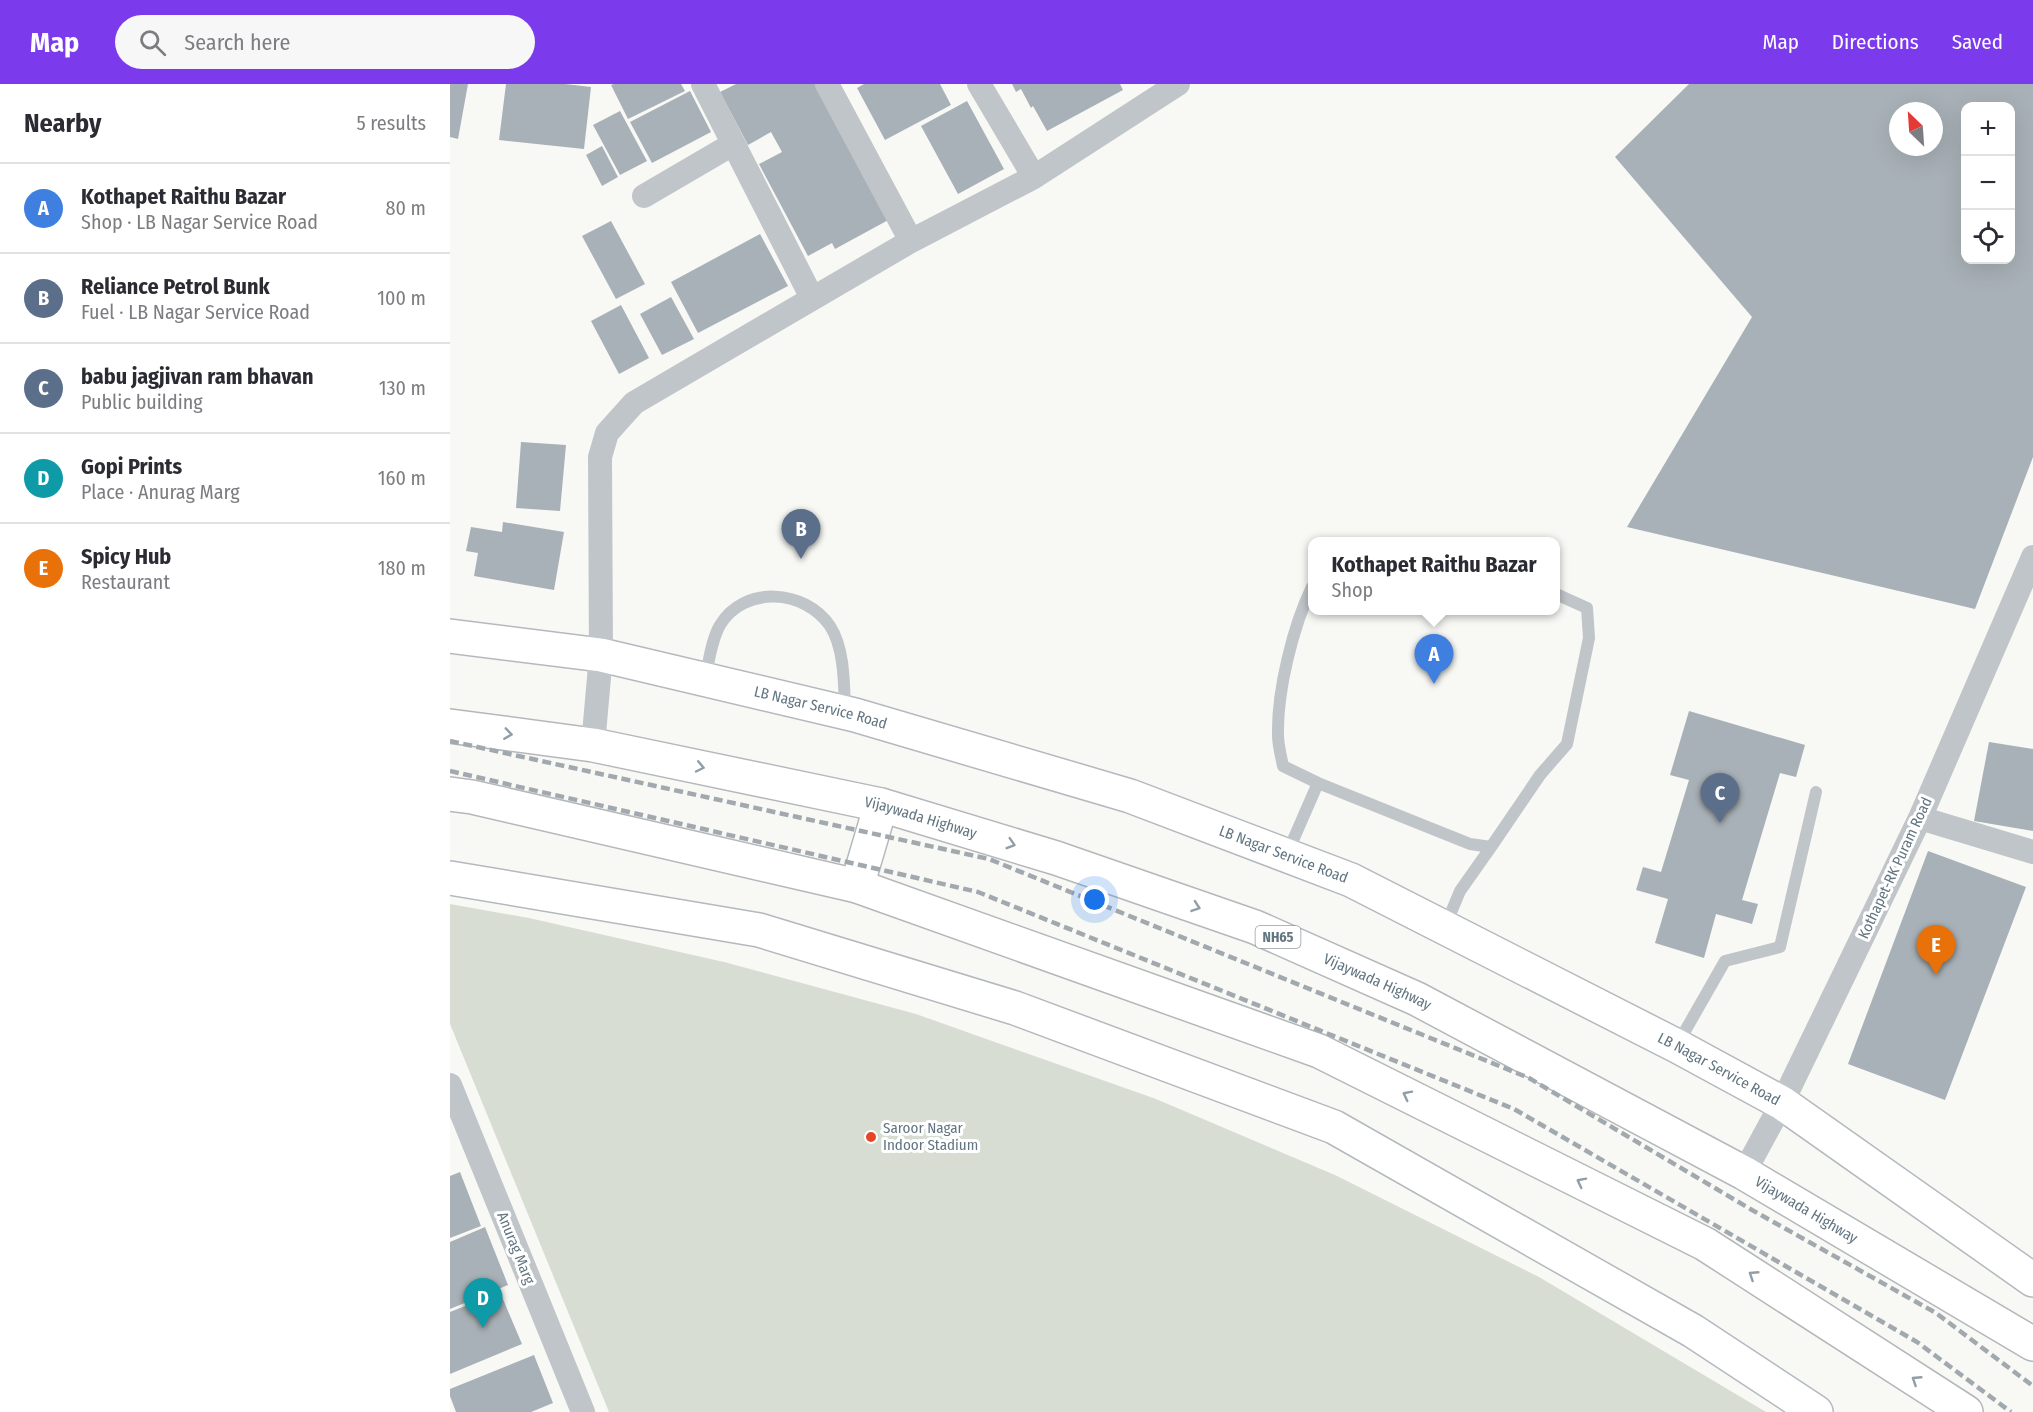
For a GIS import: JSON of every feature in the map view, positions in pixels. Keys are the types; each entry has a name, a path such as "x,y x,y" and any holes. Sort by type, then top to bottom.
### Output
{"main road":[{"name":"LB Nagar Service Road","path":"450,636 601,655 845,713 1130,796 1351,880 1677,1046 1782,1103 2033,1280"},
{"name":"Vijaywada Highway","path":"450,726 593,745 881,805 1056,858 1255,927 1417,999 1744,1173 2033,1344"},
{"path":"450,794 472,797 857,886 1319,1051 1705,1244 1966,1412"},
{"path":"857,886 881,805"},
{"path":"450,878 759,930 1016,1008 1334,1127 1693,1331 1816,1412"}],"street":[{"path":"703,84 812,298"},
{"path":"827,84 911,241"},
{"path":"979,84 1034,177"},
{"path":"593,745 601,655 600,457 607,434 634,403 911,241 1034,177 1178,84"},
{"path":"644,196 733,144"},
{"name":"Kothapet-RK Puram Road","path":"1744,1173 1782,1103 1920,818 2033,557"},
{"path":"1920,818 2033,852"},
{"name":"Anurag Marg","path":"450,1085 583,1412"}],"lane":[{"path":"705,680 720,626 731,612 748,600 767,596 782,597 813,610 830,626 842,658 845,713"},
{"path":"1445,928 1460,891 1540,775 1567,744 1589,638 1587,609 1560,596"},
{"path":"1308,598 1291,646 1280,702 1278,736 1283,766 1318,783 1470,844 1491,847"},
{"path":"1286,855 1318,783"},
{"path":"1677,1046 1725,961 1780,947 1816,792"}],"shaded area":[{"name":"Saroor Nagar Indoor Stadium","path":"450,904 529,918 724,962 916,1014 1156,1099 1335,1175 1539,1277 1766,1412 609,1412 450,1024"}],"building":[{"path":"450,84 468,84 458,139 450,137"},
{"path":"506,84 565,84 591,87 584,149 499,140"},
{"path":"681,84 685,91 628,119 611,85"},
{"path":"736,84 820,84 892,218 835,249 832,243 808,256 759,164 782,152 771,132 748,145 720,92"},
{"path":"864,84 940,84 951,105 885,140 857,88"},
{"path":"1012,84 1120,84 1123,90 1047,131 1021,89 1016,92"},
{"path":"1689,84 2033,84 2033,457 1975,609 1627,527 1752,317 1615,157"},
{"path":"690,91 711,132 652,163 630,122"},
{"path":"967,101 1004,169 958,194 921,126"},
{"path":"620,111 647,161 620,175 593,125"},
{"path":"602,146 618,177 602,186 586,155"},
{"path":"611,221 645,284 616,299 582,236"},
{"path":"760,234 788,286 698,333 671,282"},
{"path":"671,297 694,339 662,355 640,314"},
{"path":"621,305 649,358 619,374 591,321"},
{"path":"521,442 566,445 560,511 516,508"},
{"path":"503,522 564,532 554,590 474,576 478,553 466,551 471,527 502,532"},
{"path":"1689,711 1805,745 1796,777 1780,773 1742,900 1758,904 1752,924 1716,914 1704,958 1655,943 1668,899 1636,890 1643,867 1661,872 1689,780 1670,775"},
{"path":"1989,742 2033,749 2033,831 1974,821"},
{"path":"1928,851 2026,887 1945,1100 1848,1064"},
{"path":"460,1172 481,1226 450,1238 450,1176"},
{"path":"485,1227 508,1285 450,1309 450,1242"},
{"path":"500,1292 522,1344 450,1374 450,1312"},
{"path":"534,1355 553,1403 531,1412 456,1412 450,1389"}],"railway":[{"path":"450,741 989,859 1529,1078 1752,1210 1936,1313 2033,1386"},
{"path":"450,771 978,892 1514,1109 1917,1342 2011,1412"}],"place":[{"name":"Reliance Petrol Bunk","path":"801,559"},
{"name":"Kothapet Raithu Bazar","path":"1434,684"},
{"name":"babu jagjivan ram bhavan","path":"1720,823"},
{"name":"Spicy Hub","path":"1936,975"},
{"name":"Saroor Nagar Indoor Stadium","path":"871,1137"},
{"name":"Gopi Prints","path":"483,1328"}]}
